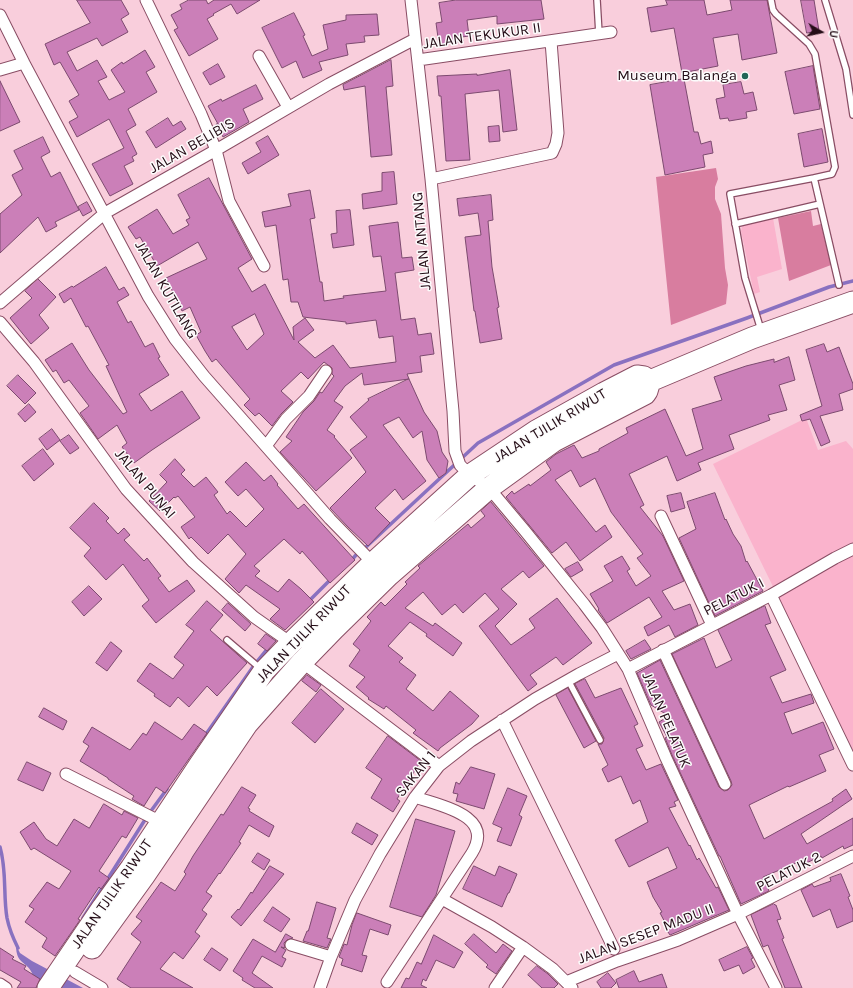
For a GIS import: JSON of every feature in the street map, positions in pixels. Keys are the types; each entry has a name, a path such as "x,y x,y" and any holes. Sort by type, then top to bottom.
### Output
{"highway":[{"name":"JALAN TJILIK RIWUT","path":"137,872 161,822 264,671 373,563 470,475 536,431 637,376 650,381 762,334 853,302"},
{"name":"JALAN TJILIK RIWUT","path":"63,980 103,907 137,872 247,724 302,662 389,574 489,488 554,441 645,394 650,381"}],"street":[{"path":"146,0 201,114 216,150 229,201 264,266"},
{"name":"JALAN ANTANG","path":"411,0 431,179 453,411 455,451 460,465 470,475 489,488"},
{"name":"JALAN KUTILANG","path":"0,15 148,296 175,339 204,376 330,519 373,563"},
{"name":"JALAN TEKUKUR II","path":"418,60 611,32"},
{"name":"JALAN BELIBIS","path":"0,303 105,213 288,107 415,39"},
{"name":"JALAN TEKUKUR II","path":"431,179 552,153 556,144 558,133 551,41"},
{"path":"259,56 288,107"},
{"path":"0,70 24,63"},
{"name":"JALAN PUNAI","path":"0,322 34,362 126,489 193,562 254,617 291,643"},
{"path":"266,446 286,419 309,396 326,371"},
{"name":"JALAN PELATUK","path":"489,488 584,604 628,669 666,758 738,914 776,988"},
{"path":"661,516 712,625"},
{"name":"PELATUK I","path":"628,669 662,650 771,595 853,549"},
{"path":"771,595 853,765"},
{"path":"662,650 724,784"},
{"name":"SAKAN 1","path":"320,988 355,900 380,854 415,797 439,766 471,741 535,699 618,654"},
{"path":"302,662 439,766"},
{"path":"502,720 614,949"},
{"path":"66,774 161,822"},
{"path":"387,982 476,847 478,840 478,833 475,825 469,818 415,797"},
{"name":"PELATUK 2","path":"738,914 853,856"},
{"path":"442,899 492,927 541,959 569,985"},
{"name":"JALAN SESEP MADU II","path":"569,985 617,961 678,940 738,914"},
{"path":"291,945 331,958"},
{"path":"495,988 523,947"},
{"path":"63,980 102,988"},
{"path":"0,984 6,988"}],"lane":[{"path":"597,0 599,34"},
{"path":"762,334 745,278 730,194 832,174 835,167 815,54 809,44 776,14 771,0"},
{"path":"825,0 846,69 853,115"},
{"path":"814,178 839,285"},
{"path":"735,224 820,204"},
{"path":"227,640 264,671"},
{"path":"568,680 600,740"}],"shaded area":[{"path":"716,168 718,179 715,187 715,199 721,214 725,268 728,285 726,304 671,325 656,177"},
{"path":"811,211 813,226 821,224 831,265 789,281 778,218"},
{"path":"773,218 782,269 757,277 760,292 754,294 741,231 742,227 744,224"},
{"path":"806,418 818,450 846,441 853,449 853,750 713,464"},
{"path":"16,945 20,953 32,961 83,988 41,988 34,983 30,969 18,956"}],"building":[{"path":"77,0 121,0 129,14 121,19 128,32 102,46 97,38 67,52 77,71 97,60 107,77 98,81 109,100 125,92 111,70 122,62 123,64 145,50 155,67 146,72 157,92 128,109 136,125 126,131 137,154 132,157 134,161 124,166 133,184 110,196 92,164 124,148 109,119 77,137 69,122 78,117 69,101 79,95 60,62 54,65 45,44 90,23"},
{"path":"189,0 206,0 208,4 214,0 260,0 237,14 231,4 213,14 214,15 207,19 218,39 189,56 174,30 178,28 171,15 182,9 180,5"},
{"path":"456,0 541,0 544,19 497,24 497,16 467,20 469,36 462,37 463,41 439,45 436,23 442,22 439,3"},
{"path":"666,0 704,0 707,15 732,10 730,0 767,0 777,53 742,60 738,34 713,38 718,66 682,73 674,28 651,32 647,8 667,5"},
{"path":"801,0 814,0 819,31 807,33"},
{"path":"294,13 305,35 303,36 312,56 328,49 323,25 346,20 346,15 377,14 379,35 364,36 365,42 346,44 348,55 319,62 322,70 303,78 296,61 282,68 262,28"},
{"path":"391,60 393,86 386,87 392,155 371,157 365,86 344,90 343,85"},
{"path":"218,64 225,77 210,85 203,73"},
{"path":"813,66 820,109 794,114 785,72"},
{"path":"510,70 517,130 503,132 499,90 465,94 470,160 446,161 441,96 439,96 437,76 477,75"},
{"path":"684,79 694,132 698,132 701,144 711,141 713,153 703,155 705,167 665,175 650,85"},
{"path":"0,81 20,122 0,131"},
{"path":"741,82 744,94 753,92 757,110 746,112 747,118 729,121 728,118 720,119 716,99 725,97 723,85"},
{"path":"256,85 263,99 243,109 249,122 223,137 208,106 221,99 222,101"},
{"path":"168,118 173,126 181,121 186,129 156,148 146,132"},
{"path":"499,126 500,141 489,142 488,127"},
{"path":"822,129 828,162 804,167 798,134"},
{"path":"268,136 279,155 248,174 242,163 261,152 256,143"},
{"path":"43,137 50,152 41,157 51,177 60,172 79,210 55,222 57,226 46,232 38,217 0,253 0,214 22,195 12,175 23,169 14,151"},
{"path":"394,172 397,204 363,209 362,194 382,191 382,173"},
{"path":"209,178 252,259 238,268 252,292 265,284 294,340 293,327 305,318 314,330 298,342 315,358 333,345 350,368 396,362 393,336 379,338 376,320 346,324 346,322 303,317 298,302 291,302 288,279 283,280 276,225 265,227 262,212 291,206 288,194 310,190 315,218 310,219 320,282 322,282 324,301 344,298 343,296 386,291 381,256 373,257 369,226 398,222 402,258 412,257 414,270 395,273 401,320 415,318 418,335 431,333 434,354 420,356 422,372 407,374 409,379 364,385 362,373 345,386 334,401 343,407 327,430 335,436 334,437 352,458 316,491 280,452 292,441 286,437 303,412 314,401 320,392 322,393 334,376 332,374 332,368 324,362 308,379 301,372 281,391 293,402 272,426 259,413 255,416 244,405 250,399 216,359 212,362 196,335 201,332 190,307 182,311 166,278 207,259 198,242 157,266 140,237 136,239 128,227 157,209 173,234 189,225 186,220 190,218 178,195","holes":["255,314 264,334 247,350 232,327"]},
{"path":"491,195 493,220 488,221 492,267 499,307 497,308 502,339 480,343 474,311 465,237 481,235 478,213 459,216 457,199"},
{"path":"87,202 92,211 83,216 78,207"},
{"path":"350,210 354,245 333,248 331,234 337,233 336,211"},
{"path":"106,267 119,290 124,287 129,295 117,302 128,323 131,321 145,347 153,343 160,357 158,358 169,375 139,394 151,411 182,391 200,418 134,463 122,447 127,443 117,425 98,439 80,413 89,406 69,380 64,383 56,370 53,372 45,360 72,343 89,370 123,414 127,412 106,366 109,365 88,326 86,327 71,298 64,303 59,294"},
{"path":"38,279 56,297 39,315 49,328 31,344 10,318 32,298 25,291"},
{"path":"824,344 827,352 839,347 853,384 853,389 839,394 843,410 820,416 830,442 821,446 810,419 802,421 800,415 822,406 806,350"},
{"path":"789,357 795,380 779,385 787,410 768,415 770,420 729,435 734,449 698,463 701,470 677,481 667,456 629,474 644,505 640,507 663,536 684,581 662,591 674,610 690,604 698,625 675,637 669,625 648,636 644,627 662,617 649,597 607,623 590,594 613,581 604,566 622,556 630,569 627,571 636,586 651,576 637,558 643,554 611,512 595,478 580,487 571,470 555,480 596,532 605,525 612,537 580,561 566,542 552,553 506,497 512,491 514,494 529,484 530,486 551,470 546,462 556,454 574,445 582,458 599,451 599,449 628,433 626,428 665,409 686,456 703,449 692,409 722,400 714,377 746,366 774,359 774,362"},
{"path":"18,375 36,393 25,404 7,386"},
{"path":"409,379 424,412 437,431 442,452 448,461 446,473 439,478 427,460 422,431 413,438 399,417 383,425 426,481 403,500 395,489 375,508 390,523 368,546 330,508 366,472 350,450 367,437 350,417 369,400 368,399"},
{"path":"29,404 36,412 25,422 18,414"},
{"path":"52,429 60,440 47,450 39,439"},
{"path":"69,435 79,448 70,454 60,441"},
{"path":"43,449 54,464 34,481 22,466"},
{"path":"175,459 185,470 181,474 194,487 206,477 218,492 214,495 227,514 230,511 246,527 264,509 246,489 238,496 225,482 246,462 264,481 271,475 278,484 277,485 298,509 304,504 355,560 330,583 302,551 300,554 284,539 254,566 260,571 255,576 278,592 289,579 314,602 285,630 270,619 280,609 246,585 239,593 225,579 246,554 228,534 208,554 191,537 189,539 181,527 195,517 178,496 175,498 174,497 160,511 149,501 167,482 160,475"},
{"path":"681,493 685,508 671,512 667,496"},
{"path":"715,493 725,520 726,519 741,546 746,562 747,561 763,591 715,616 679,538 696,529 687,502"},
{"path":"491,502 544,566 529,578 523,571 501,589 517,604 495,626 511,645 535,628 529,619 557,598 592,643 563,665 556,657 530,675 537,684 528,691 479,626 499,609 485,593 463,613 455,604 442,615 423,592 405,608 433,626 435,623 462,643 453,656 410,622 388,646 403,658 399,662 416,675 406,689 433,711 450,691 479,716 472,724 438,751 413,733 416,730 386,706 384,709 368,699 369,698 356,687 365,677 349,666 360,650 353,644 371,621 367,617 381,602 385,606 407,584 405,582 420,568 418,566 468,524 471,528 485,516 481,511"},
{"path":"94,503 109,518 106,521 118,534 124,528 130,535 124,540 144,561 147,558 161,576 158,578 169,592 187,580 195,591 156,623 142,606 149,600 123,564 106,580 84,556 91,548 70,528"},
{"path":"578,562 583,570 571,577 565,569"},
{"path":"89,586 102,599 84,616 72,602"},
{"path":"207,601 223,615 210,630 247,663 217,696 207,686 189,707 178,697 170,707 154,696 155,694 137,681 150,663 173,679 184,665 174,657 194,631 186,625"},
{"path":"228,603 251,624 245,631 222,610"},
{"path":"765,606 771,623 765,625 786,670 770,677 782,703 811,694 814,703 784,713 792,734 823,722 834,749 819,755 826,771 789,787 788,786 749,805 764,839 833,801 832,799 846,789 852,799 801,834 807,844 853,818 853,845 844,849 843,846 822,858 821,856 798,867 796,863 763,877 769,891 741,904 665,738 667,737 659,722 669,716 651,705 637,673 660,660 719,787 724,791 728,790 732,785 731,781 672,654 704,638 716,668 732,660 718,630"},
{"path":"266,634 276,641 267,651 258,644"},
{"path":"645,640 651,649 631,659 626,651"},
{"path":"111,642 122,651 107,671 96,663"},
{"path":"307,675 321,685 316,692 302,681"},
{"path":"585,679 595,698 621,688 638,724 634,726 643,746 636,749 646,770 661,764 678,800 674,802 676,806 669,808 697,860 699,858 716,888 718,887 729,910 670,935 666,929 668,928 660,913 662,912 653,897 647,882 677,868 668,847 629,867 615,840 648,822 640,800 633,804 621,776 608,782 602,769 608,765 598,744 602,744 604,738 575,684"},
{"path":"568,688 596,741 584,748 556,695"},
{"path":"321,689 344,709 315,743 292,723"},
{"path":"44,708 67,721 63,730 39,717"},
{"path":"155,722 182,740 194,724 207,733 165,793 156,787 144,806 132,799 134,796 80,761 89,746 83,742 92,727 130,750 143,733 146,735"},
{"path":"388,736 421,761 397,799 400,801 393,812 371,798 382,779 366,768"},
{"path":"27,762 51,773 43,791 18,780"},
{"path":"471,767 495,774 484,809 456,801 458,794 453,793 456,782 459,784"},
{"path":"242,787 256,795 248,808 250,809 249,811 274,826 269,837 249,825 239,842 241,843 206,892 212,896 202,910 207,914 195,932 200,936 183,959 174,952 160,969 193,988 131,988 117,979 141,942 131,934 142,921 136,917 161,882 175,891 186,874 184,872 193,856 221,814 223,815"},
{"path":"508,788 527,796 519,815 522,817 511,846 497,841 502,828 493,824"},
{"path":"104,804 122,815 124,811 138,818 126,838 122,836 99,871 109,878 101,889 99,887 78,919 80,920 55,956 42,947 47,938 25,922 34,909 29,906 47,882 59,889 71,871 34,848 31,850 20,832 34,822 46,839 57,846 74,819 89,828"},
{"path":"416,819 455,831 436,895 422,917 390,907"},
{"path":"357,823 378,835 372,845 352,833"},
{"path":"258,853 270,860 264,870 252,862"},
{"path":"270,866 284,874 241,926 231,917 238,909 239,910 251,892 252,893"},
{"path":"474,866 495,876 499,866 517,874 502,907 463,889"},
{"path":"841,874 850,896 848,897 853,910 853,921 837,928 830,909 813,917 801,890 812,884 814,887 831,881 830,878"},
{"path":"317,902 336,908 327,938 331,939 327,948 303,941 308,931"},
{"path":"774,904 776,905 781,919 777,920 784,938 782,939 802,988 785,988 768,945 763,947 751,915"},
{"path":"273,907 290,919 281,932 264,921"},
{"path":"357,913 391,925 388,935 370,929 362,955 367,956 362,972 341,965 343,959 339,957 344,944 347,945"},
{"path":"286,934 293,938 284,943 285,948 281,947 286,950 282,957 286,959 282,967 262,956 252,973 273,988 255,988 242,980 243,978 233,971 253,939 275,952"},
{"path":"474,934 496,953 503,944 512,951 496,974 486,967 488,965 465,944"},
{"path":"434,935 463,952 454,968 436,960 426,981 423,979 421,985 427,988 401,988 406,978 409,979 417,962 421,964"},
{"path":"747,947 753,958 751,959 755,967 743,974 739,965 724,971 719,960"},
{"path":"0,948 14,957 12,959 26,966 24,969 40,979 36,988 17,988 21,982 0,970"},
{"path":"212,948 228,959 220,971 204,960"},
{"path":"537,966 558,984 554,988 542,988 528,975"},
{"path":"634,971 639,982 662,974 667,988 619,988 616,980"},
{"path":"608,973 616,983 611,988 601,988 597,982"}],"waterway":[{"path":"366,547 478,443 614,365 829,287 853,281"},
{"path":"350,562 356,555"},
{"path":"308,602 331,579"},
{"path":"204,737 255,664 268,648"},
{"path":"83,918 148,815 167,789"},
{"path":"0,847 4,874 7,918 11,933 18,948"}],"place":[{"name":"Museum Balanga","path":"745,76"}]}
